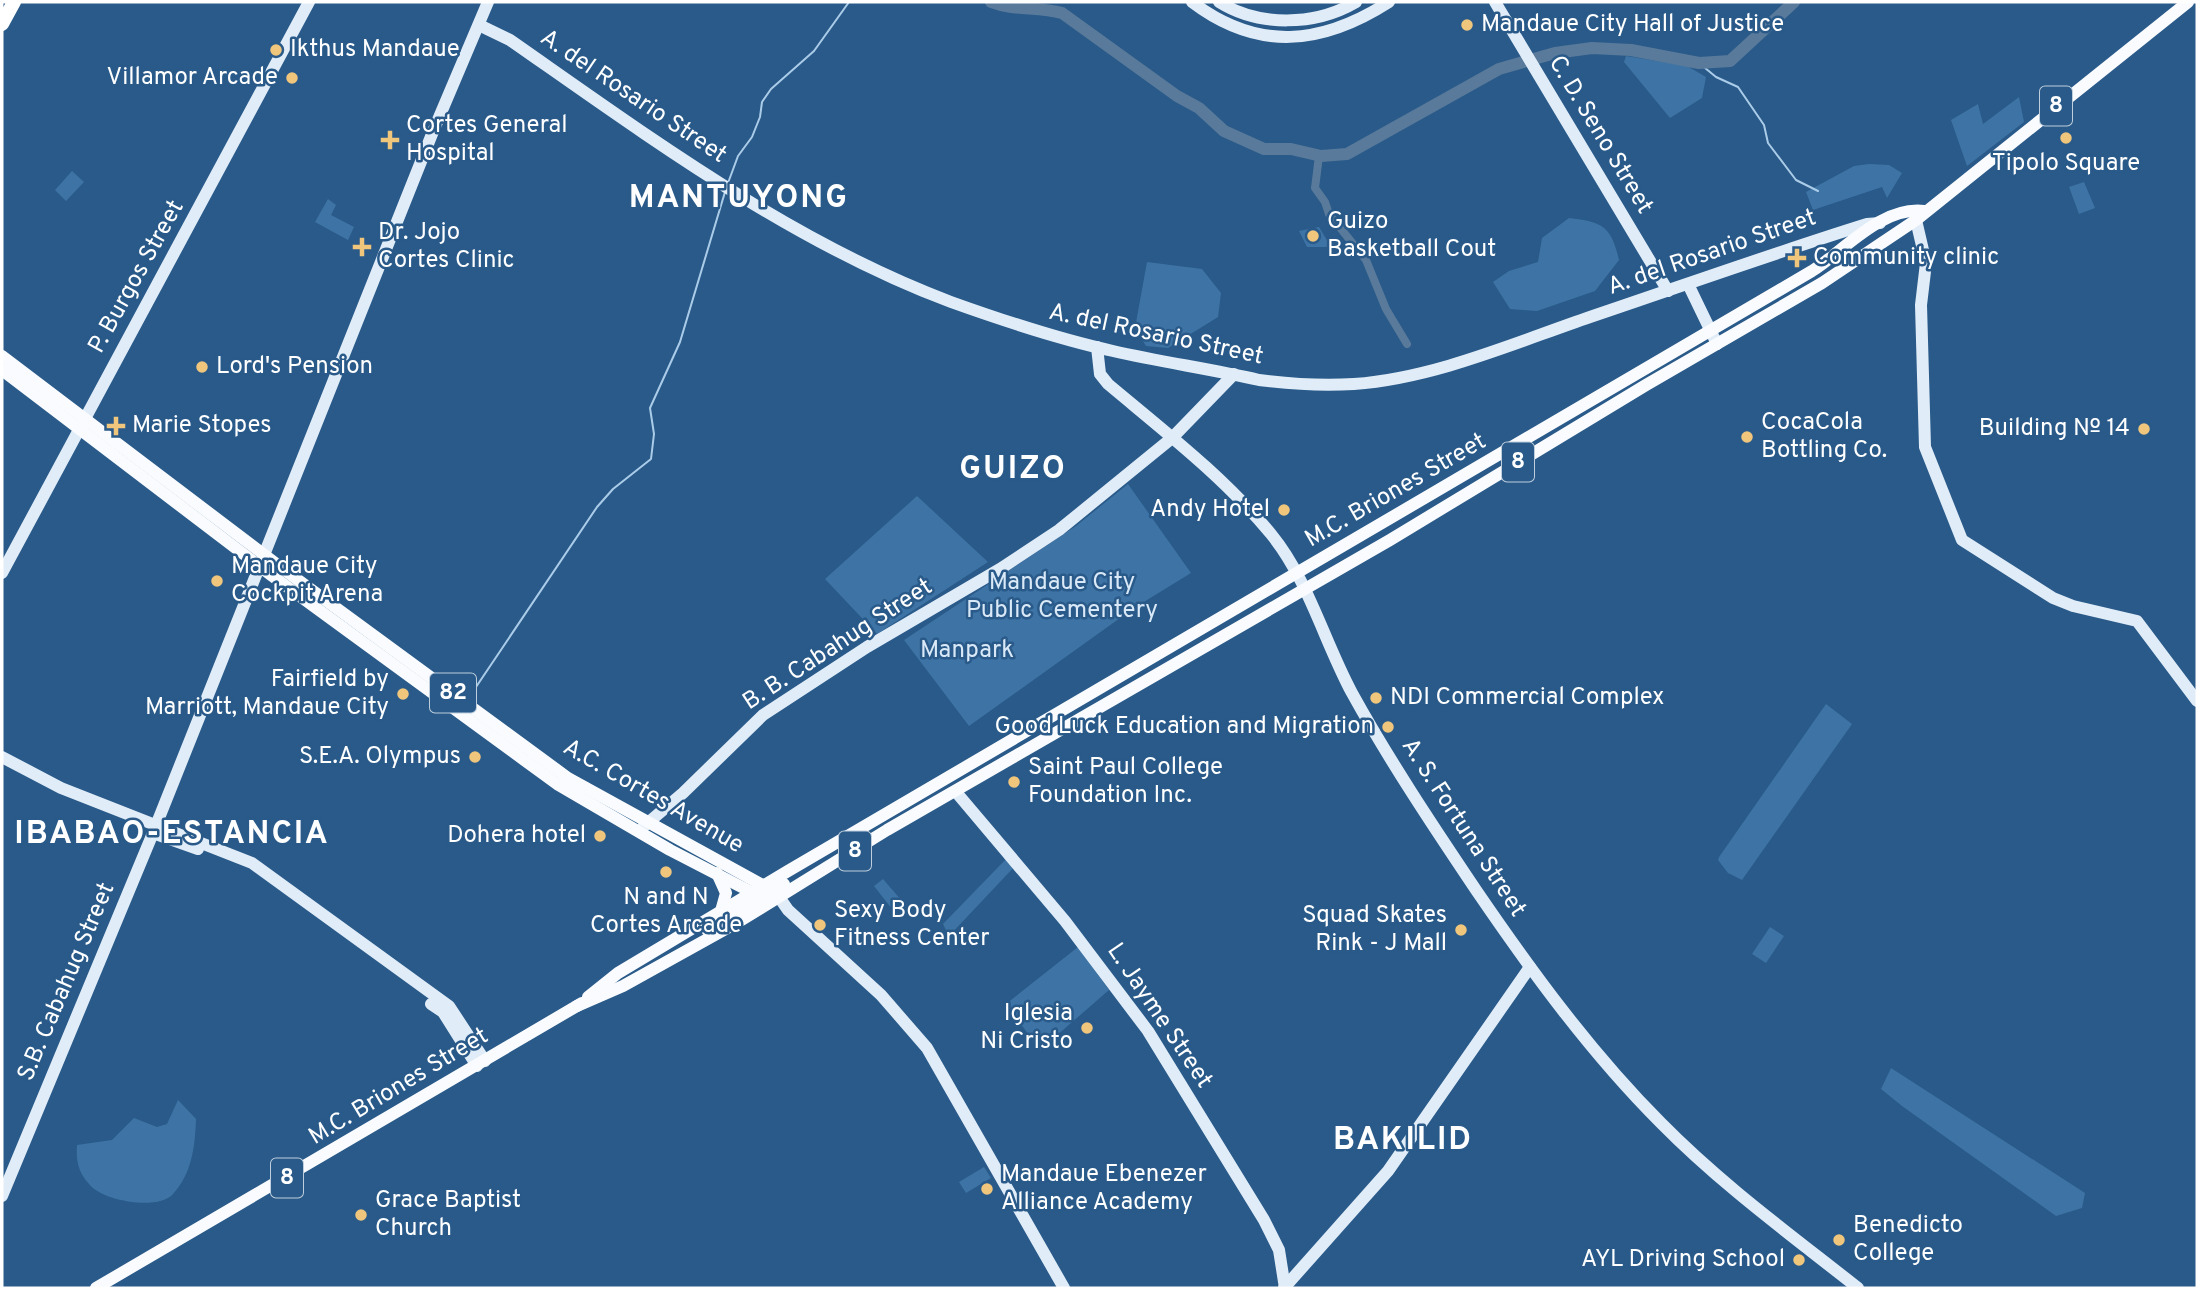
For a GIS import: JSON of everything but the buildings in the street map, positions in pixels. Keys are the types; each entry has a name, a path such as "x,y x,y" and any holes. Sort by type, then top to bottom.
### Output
{"highway":[{"path":"2,24 14,2"}],"main road":[{"name":"M.C. Briones Street","path":"577,1006 624,986 768,904 1822,283 1920,215 2188,2"},
{"name":"M.C. Briones Street","path":"577,1006 618,973 721,911 1812,271 1880,223 1911,210 1920,215"},
{"name":"A.C. Cortes Avenue","path":"2,356 81,423"},
{"name":"A.C. Cortes Avenue","path":"2,370 81,423 560,786 642,828 714,870 779,897"},
{"name":"M.C. Briones Street","path":"96,1288 881,827 925,792"},
{"name":"M.C. Briones Street","path":"881,827 931,806"},
{"name":"A.C. Cortes Avenue","path":"642,828 742,872 759,889 768,904"},
{"path":"714,870 726,890 726,901 721,911"},
{"path":"742,872 764,876 785,873 786,883 796,886"}],"street":[{"name":"P. Burgos Street","path":"2,573 309,2"},
{"path":"1192,2 1226,23 1244,30 1290,38 1330,32 1389,2"},
{"path":"1219,2 1232,10 1282,21 1326,15 1356,2"},
{"name":"C. D. Seno Street","path":"1495,2 1668,290"},
{"name":"S.B. Cabahug Street","path":"2,1196 263,561 486,3"},
{"name":"A. del Rosario Street","path":"479,24 510,40 644,134 722,182 809,234 906,282 999,318 1097,347 1299,384 1355,384 1475,356 1844,231 1880,223"},
{"path":"1920,215 1926,263 1922,298 1924,447 1962,540 2053,598 2073,606 2137,621 2197,701"},
{"path":"1688,284 1717,344"},
{"name":"A. S. Fortuna Street","path":"1097,347 1100,373 1235,495 1272,535 1297,573 1352,693 1441,836 1530,967 1602,1058 1661,1123 1751,1203 1858,1288"},
{"name":"B. B. Cabahug Street","path":"642,828 683,793 762,715 867,647 1000,569 1059,530 1172,438 1234,374"},
{"path":"2,757 61,788 226,855 304,905 443,1012 481,1064"},
{"name":"L. Jayme Street","path":"956,792 1066,921 1148,1031 1264,1220 1279,1250 1285,1288"},
{"path":"779,897 788,911 881,995 921,1039 1064,1288"},
{"path":"768,904 788,911"},
{"path":"1285,1288 1388,1171 1530,967"}],"green space":[{"path":"1626,56 1687,66 1706,77 1702,98 1670,118 1624,62"},
{"path":"2019,97 2024,122 1967,166 1951,120 1978,104 1983,124"},
{"path":"1889,165 1902,173 1887,198 1882,187 1813,210 1806,192 1854,166"},
{"path":"72,171 84,182 66,201 55,190"},
{"path":"2084,182 2095,208 2079,214 2069,187"},
{"path":"328,199 336,205 331,215 354,227 348,240 315,222"},
{"path":"1569,218 1590,221 1604,228 1613,240 1619,260 1595,291 1537,311 1510,309 1493,282 1509,271 1538,262 1542,238"},
{"name":"Guizo Basketball Cout","path":"1319,227 1331,247 1307,247 1299,231"},
{"path":"1147,262 1202,269 1221,293 1218,317 1168,348 1146,346 1135,328"},
{"path":"1128,484 1191,573 1134,608 969,726 904,640 1076,526"},
{"path":"917,496 988,562 877,634 825,579"},
{"path":"1826,704 1852,724 1742,880 1728,873 1718,860 1719,857"},
{"path":"1008,857 1016,865 949,936 943,924"},
{"path":"883,879 902,901 892,909 874,886"},
{"path":"1770,927 1784,936 1766,963 1752,954"},
{"path":"1078,947 1109,990 1040,1050 1006,1004"},
{"path":"1891,1068 2085,1193 2082,1208 2056,1216 1902,1106 1881,1089"},
{"path":"178,1100 196,1119 196,1129 188,1168 173,1194 155,1202 130,1202 106,1195 89,1184 78,1166 77,1145 112,1140 134,1118 157,1127 167,1124"},
{"path":"984,1167 991,1178 966,1193 959,1182"}],"waterway":[{"path":"728,183 738,156 752,137 760,117 762,102 771,89 814,51 849,2"},
{"path":"991,2 1008,7 1062,13 1177,96 1199,108 1224,131 1264,149 1291,149 1321,156 1347,154 1499,69 1555,53 1592,48 1631,50 1699,63 1730,61 1794,2"},
{"path":"1699,63 1716,77 1738,87 1764,125 1768,143 1796,180 1818,191"},
{"path":"1319,156 1315,188 1325,202 1329,214 1366,260 1386,309 1407,344"},
{"path":"474,690 597,507 613,489 651,459 654,434 650,408 680,342 725,192"}],"place":[{"name":"Mandaue City Hall of Justice","path":"1467,25"},
{"name":"Ikthus Mandaue","path":"276,50"},
{"name":"Villamor Arcade","path":"292,78"},
{"name":"Tipolo Square","path":"2066,138"},
{"name":"Cortes General Hospital","path":"390,140"},
{"name":"Guizo Basketball Cout","path":"1313,236"},
{"name":"Dr. Jojo Cortes Clinic","path":"362,247"},
{"name":"Community clinic","path":"1797,258"},
{"name":"Lord's Pension","path":"202,367"},
{"name":"Marie Stopes","path":"116,426"},
{"name":"Building № 14","path":"2144,429"},
{"name":"CocaCola Bottling Co.","path":"1747,437"},
{"name":"Andy Hotel","path":"1284,510"},
{"name":"Mandaue City Cockpit Arena","path":"217,581"},
{"name":"Fairfield by Marriott, Mandaue City","path":"403,694"},
{"name":"NDI Commercial Complex","path":"1376,698"},
{"name":"Good Luck Education and Migration","path":"1388,727"},
{"name":"S.E.A. Olympus","path":"475,757"},
{"name":"Saint Paul College Foundation Inc.","path":"1014,782"},
{"name":"Dohera hotel","path":"600,836"},
{"name":"N and N Cortes Arcade","path":"666,872"},
{"name":"Sexy Body Fitness Center","path":"820,925"},
{"name":"Squad Skates Rink - J Mall","path":"1461,930"},
{"name":"Iglesia Ni Cristo","path":"1087,1028"},
{"name":"Mandaue Ebenezer Alliance Academy","path":"987,1189"},
{"name":"Grace Baptist Church","path":"361,1215"},
{"name":"Benedicto College","path":"1839,1240"},
{"name":"AYL Driving School","path":"1799,1260"}],"district":[{"name":"MANTUYONG","path":"739,199"},
{"name":"GUIZO","path":"1013,470"},
{"name":"IBABAO-ESTANCIA","path":"172,835"},
{"name":"BAKILID","path":"1403,1141"}],"park label":[{"name":"Mandaue City Public Cementery","path":"1062,597"},
{"name":"Manpark","path":"967,651"}]}
